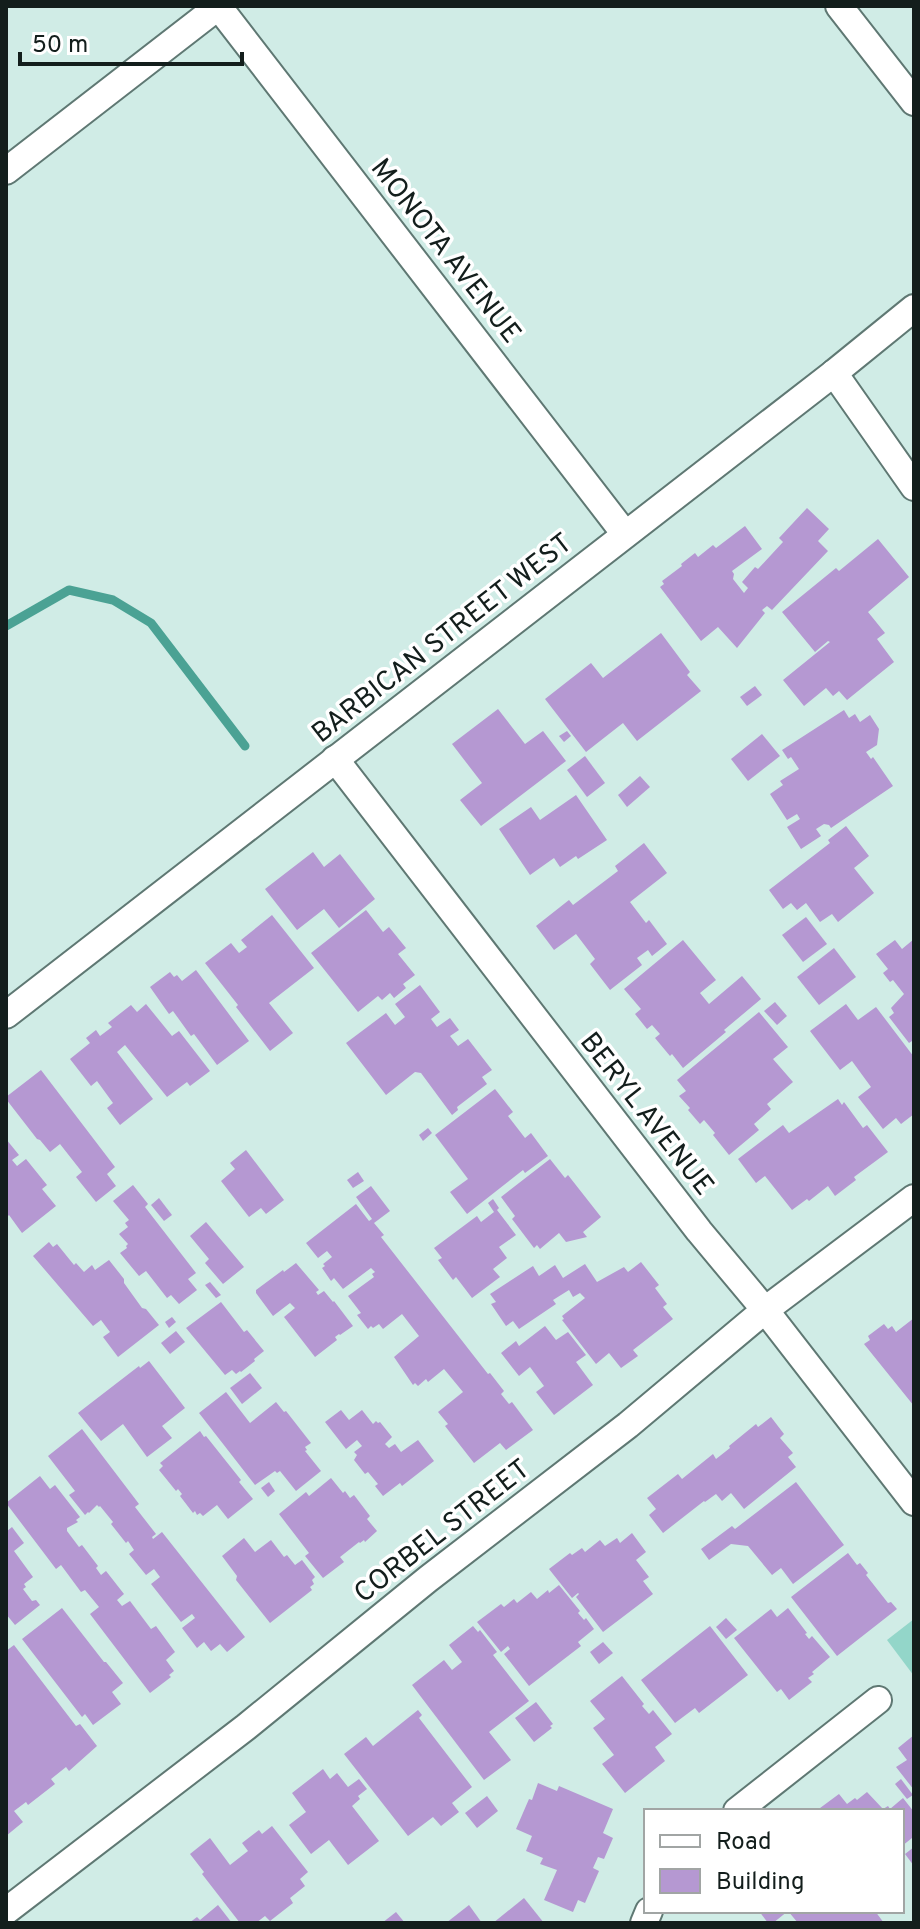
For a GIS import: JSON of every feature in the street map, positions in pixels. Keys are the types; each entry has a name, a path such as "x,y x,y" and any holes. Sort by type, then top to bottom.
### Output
{"street":[{"path":"6,171 218,6"},
{"name":"MONOTA AVENUE","path":"218,6 625,534"},
{"path":"839,6 914,102"},
{"name":"BARBICAN STREET WEST","path":"6,1015 914,308"},
{"path":"834,373 914,487"},
{"name":"BERYL AVENUE","path":"335,759 699,1231 765,1310 914,1502"},
{"name":"CORBEL STREET","path":"6,1911 246,1727 428,1579 628,1425 765,1310 914,1198"},
{"path":"740,1809 878,1700"}],"green space":[{"path":"914,1619 914,1676 887,1640"}],"building":[{"path":"807,508 829,529 818,541 828,551 772,610 767,606 762,610 765,613 737,648 718,627 701,641 660,587 664,584 662,581 695,553 698,557 713,545 716,548 745,526 762,549 732,571 733,579 744,593 748,588 742,582 783,542 779,538"},
{"path":"878,539 909,577 868,612 885,633 877,639 894,662 847,700 839,691 833,696 826,688 804,706 783,680 830,642 815,652 782,612"},
{"path":"661,633 690,672 687,675 701,691 637,741 623,723 586,752 545,699 591,663 603,678"},
{"path":"755,686 762,695 747,706 740,697"},
{"path":"498,709 525,744 543,731 566,761 481,826 460,800 482,783 452,744"},
{"path":"844,710 849,718 855,714 860,722 870,715 879,729 877,745 866,752 893,786 831,828 824,824 816,829 821,836 801,849 787,827 800,819 797,814 787,820 770,794 783,785 780,781 799,769 782,750"},
{"path":"567,731 571,736 564,742 559,736"},
{"path":"762,734 780,756 748,781 731,759"},
{"path":"585,756 605,783 587,797 567,770"},
{"path":"640,776 650,787 627,807 618,795"},
{"path":"576,795 607,840 560,867 554,858 530,875 499,829 531,807 540,820"},
{"path":"846,826 869,856 854,868 874,893 838,922 832,914 820,922 806,903 797,910 791,903 783,909 769,890 830,843 828,840"},
{"path":"644,843 667,873 630,902 667,944 652,956 648,950 637,958 642,965 610,990 590,964 595,959 576,934 554,950 536,926 569,900 573,905 618,871 615,866"},
{"path":"313,852 324,867 340,854 375,899 339,928 324,909 297,930 265,889"},
{"path":"366,910 383,932 389,927 406,948 398,954 415,975 403,984 406,988 394,998 390,993 382,1000 378,996 358,1012 311,953"},
{"path":"272,915 314,968 269,1003 293,1033 270,1051 205,963 231,943 239,953 247,947 241,940"},
{"path":"806,917 827,944 803,962 782,935"},
{"path":"914,939 914,1044 912,1041 909,1043 889,1017 894,1013 891,1008 904,994 883,973 888,969 876,954 895,940 902,949"},
{"path":"683,940 716,980 700,993 709,1004 742,976 761,999 683,1068 655,1038 660,1034 652,1025 647,1029 635,1014 641,1009 624,989"},
{"path":"834,948 856,977 819,1005 797,977"},
{"path":"196,970 249,1041 217,1065 173,1011 169,1014 150,987 170,972 182,981"},
{"path":"420,985 440,1012 431,1019 437,1027 450,1018 459,1030 450,1036 458,1046 468,1039 492,1070 482,1077 487,1084 457,1107 458,1110 452,1115 421,1073 415,1072 386,1095 346,1043 386,1013 395,1025 405,1017 395,1004"},
{"path":"775,1002 787,1016 777,1025 764,1011"},
{"path":"146,1004 172,1036 179,1031 210,1071 190,1086 187,1082 167,1097 125,1045 117,1052 153,1099 120,1125 107,1108 113,1103 97,1081 91,1086 70,1059 90,1043 86,1038 96,1030 100,1036 112,1027 108,1023 131,1005 137,1012"},
{"path":"846,1004 858,1020 876,1007 914,1057 914,1114 901,1124 896,1118 883,1129 858,1097 871,1087 852,1061 840,1070 810,1031"},
{"path":"759,1012 788,1047 773,1059 793,1082 767,1104 771,1109 754,1124 759,1130 729,1155 704,1120 700,1124 688,1110 690,1108 679,1096 686,1091 677,1080"},
{"path":"41,1070 115,1167 107,1174 116,1186 96,1202 76,1177 82,1172 60,1144 50,1152 6,1099"},
{"path":"495,1089 513,1112 508,1116 525,1138 531,1133 548,1156 525,1173 523,1170 467,1214 450,1192 468,1179 435,1135"},
{"path":"838,1099 842,1105 844,1102 863,1128 867,1125 888,1152 854,1177 856,1180 835,1196 828,1186 792,1210 765,1176 756,1183 738,1159 783,1125 789,1133"},
{"path":"428,1128 432,1133 423,1141 419,1135"},
{"path":"6,1139 19,1155 12,1160 17,1166 26,1159 47,1185 42,1189 56,1206 22,1233 9,1215 6,1218"},
{"path":"246,1150 284,1200 266,1214 261,1208 249,1217 221,1181 235,1169 230,1163"},
{"path":"550,1159 565,1178 568,1175 601,1217 583,1232 587,1237 566,1242 559,1233 540,1249 537,1245 534,1248 512,1219 515,1216 501,1197"},
{"path":"358,1172 364,1181 353,1188 347,1180"},
{"path":"133,1185 148,1204 145,1207 196,1273 188,1279 197,1290 179,1304 171,1295 167,1298 146,1271 139,1276 120,1253 128,1244 119,1234 128,1227 125,1223 129,1220 113,1201"},
{"path":"371,1186 390,1211 374,1223 384,1235 381,1237 504,1391 501,1394 509,1404 512,1402 533,1430 506,1450 500,1443 474,1463 438,1412 463,1392 444,1369 428,1382 426,1379 418,1386 413,1385 394,1357 419,1336 402,1314 383,1329 379,1324 368,1329 357,1315 361,1313 348,1296 374,1277 372,1274 375,1272 371,1268 343,1289 334,1278 331,1281 322,1268 332,1257 327,1251 318,1258 306,1243 356,1204 369,1221 372,1219 356,1197"},
{"path":"159,1198 172,1215 164,1221 151,1205"},
{"path":"493,1199 499,1208 497,1210 516,1235 499,1247 507,1258 493,1269 500,1277 472,1298 456,1277 453,1280 438,1260 442,1258 434,1248 477,1216 481,1222 494,1212 488,1203"},
{"path":"206,1222 244,1267 223,1284 205,1263 209,1259 190,1236"},
{"path":"49,1242 53,1247 57,1244 84,1272 92,1265 95,1270 109,1260 142,1308 159,1325 118,1357 103,1337 110,1332 101,1320 93,1326 33,1256"},
{"path":"641,1262 659,1285 655,1288 667,1304 663,1307 673,1319 633,1350 638,1356 621,1368 609,1353 596,1364 562,1320 562,1316 585,1298 580,1293 573,1297 569,1290 553,1300 556,1304 519,1329 513,1321 506,1326 491,1304 496,1302 490,1294 533,1266 539,1276 555,1265 563,1278 585,1264 597,1282 624,1267 628,1272"},
{"path":"296,1263 319,1290 316,1292 318,1295 324,1291 353,1326 335,1337 337,1340 315,1357 284,1317 295,1308 290,1303 273,1316 256,1293"},
{"path":"210,1282 221,1295 216,1298 205,1285"},
{"path":"221,1302 244,1332 247,1330 264,1351 236,1374 232,1370 225,1375 186,1328"},
{"path":"172,1317 176,1322 169,1328 165,1322"},
{"path":"914,1318 914,1406 864,1344 870,1340 868,1336 884,1324 888,1329 892,1326 896,1332"},
{"path":"545,1326 556,1340 568,1332 586,1355 576,1362 593,1385 554,1415 536,1392 544,1386 530,1367 519,1376 501,1353 516,1341 519,1346"},
{"path":"176,1331 185,1342 170,1354 161,1343"},
{"path":"149,1361 185,1408 162,1426 172,1438 147,1457 123,1424 101,1441 78,1413"},
{"path":"250,1373 262,1388 242,1404 230,1388"},
{"path":"226,1392 250,1423 276,1402 311,1443 305,1451 321,1471 296,1491 280,1471 275,1471 255,1485 199,1413"},
{"path":"341,1410 349,1420 362,1410 373,1424 380,1422 392,1437 385,1444 389,1448 395,1444 401,1452 418,1440 434,1461 402,1486 400,1483 383,1496 375,1486 378,1484 354,1460 357,1455 354,1452 362,1446 357,1440 346,1449 325,1422"},
{"path":"771,1417 784,1434 780,1438 793,1453 788,1457 796,1467 744,1509 731,1493 722,1501 716,1494 663,1533 649,1515 656,1509 647,1498 678,1474 682,1479 713,1454 716,1459 756,1424 758,1427"},
{"path":"82,1429 139,1504 135,1507 156,1534 153,1539 162,1532 245,1637 227,1652 220,1644 211,1651 204,1642 197,1648 182,1628 195,1618 192,1614 181,1622 151,1584 160,1577 154,1569 146,1575 129,1554 134,1550 128,1541 126,1543 100,1506 97,1505 85,1515 69,1495 75,1491 48,1456"},
{"path":"200,1431 253,1499 228,1519 217,1505 203,1516 195,1511 193,1513 180,1496 182,1494 159,1470 163,1466 160,1463"},
{"path":"40,1476 50,1489 55,1485 80,1517 67,1531 79,1547 82,1545 101,1575 106,1571 124,1594 117,1600 122,1606 130,1601 151,1629 156,1626 175,1652 166,1660 174,1671 169,1675 171,1677 150,1693 90,1614 99,1607 85,1590 81,1592 61,1565 56,1569 6,1503"},
{"path":"331,1478 343,1493 345,1491 350,1498 354,1495 377,1531 340,1557 344,1562 323,1578 305,1556 309,1553 279,1514 306,1492 309,1496"},
{"path":"269,1482 275,1491 268,1497 261,1488"},
{"path":"796,1482 844,1545 793,1584 781,1568 772,1575 748,1546 731,1544 709,1560 701,1549 732,1526 735,1529"},
{"path":"12,1527 24,1543 14,1551 33,1577 24,1584 26,1587 23,1589 32,1601 36,1600 40,1605 15,1625 6,1614 6,1532"},
{"path":"632,1533 646,1552 636,1560 649,1577 643,1581 653,1594 603,1632 576,1597 579,1594 572,1598 549,1569 570,1553 572,1555 582,1548 585,1552 600,1540 605,1546 617,1538 620,1543"},
{"path":"244,1538 255,1552 271,1540 295,1565 302,1560 315,1577 310,1587 312,1590 270,1623 236,1580 237,1576 222,1556"},
{"path":"848,1553 868,1573 866,1575 888,1603 891,1602 897,1609 837,1656 791,1597"},
{"path":"559,1585 580,1611 578,1613 594,1629 578,1642 581,1646 529,1686 504,1654 510,1649 508,1646 501,1652 477,1622 501,1604 504,1607 514,1599 517,1603 531,1592 537,1599"},
{"path":"62,1608 123,1683 112,1692 121,1704 93,1725 85,1714 82,1717 22,1639"},
{"path":"788,1608 809,1639 812,1636 830,1657 812,1672 814,1674 808,1678 812,1682 789,1700 781,1689 777,1692 734,1638 771,1609 777,1617"},
{"path":"726,1618 737,1630 726,1639 716,1627"},
{"path":"473,1626 478,1632 480,1630 497,1652 493,1655 529,1701 489,1732 511,1760 484,1780 412,1685 444,1660 452,1670 462,1662 449,1645"},
{"path":"710,1626 748,1675 699,1713 695,1708 675,1723 641,1680"},
{"path":"603,1642 613,1653 599,1664 590,1652"},
{"path":"14,1645 76,1726 80,1724 97,1746 69,1771 66,1767 51,1779 55,1784 28,1805 26,1802 14,1811 23,1822 6,1836 6,1651"},
{"path":"622,1676 644,1704 642,1706 649,1714 653,1710 672,1734 655,1747 665,1761 625,1793 602,1764 614,1755 593,1728 605,1719 590,1701"},
{"path":"536,1702 553,1724 534,1742 515,1718"},
{"path":"418,1710 422,1715 419,1718 472,1787 452,1803 459,1812 441,1826 433,1817 408,1836 344,1754 366,1737 373,1746"},
{"path":"914,1735 914,1790 896,1767 907,1760 898,1748"},
{"path":"323,1769 330,1779 337,1773 348,1787 359,1779 367,1789 352,1806 379,1841 348,1865 329,1840 311,1854 289,1825 306,1812 292,1793"},
{"path":"901,1779 913,1795 907,1799 895,1784"},
{"path":"538,1783 557,1791 559,1786 613,1809 603,1833 613,1838 604,1859 598,1857 593,1868 599,1871 585,1903 578,1900 573,1912 544,1900 557,1870 540,1864 543,1858 526,1851 532,1836 516,1829"},
{"path":"867,1792 883,1809 819,1809 839,1794 847,1804 855,1798 857,1800"},
{"path":"487,1796 498,1811 477,1828 465,1813"},
{"path":"903,1798 914,1812 912,1838 904,1844 904,1809 890,1809"},
{"path":"272,1826 308,1872 300,1879 305,1886 290,1898 293,1903 270,1921 265,1916 256,1923 240,1923 190,1854 210,1838 230,1865 248,1851 242,1843 259,1830 262,1834"},
{"path":"914,1847 914,1866 905,1854"},
{"path":"524,1898 544,1923 493,1923"},
{"path":"218,1905 232,1923 189,1923 197,1917 200,1920"},
{"path":"469,1905 482,1923 446,1923"},
{"path":"396,1912 405,1923 382,1923"},
{"path":"760,1913 786,1913 773,1923 768,1923"},
{"path":"790,1913 876,1913 884,1923 798,1923"}],"waterway":[{"path":"6,626 69,590 113,600 151,623 245,746"}]}
